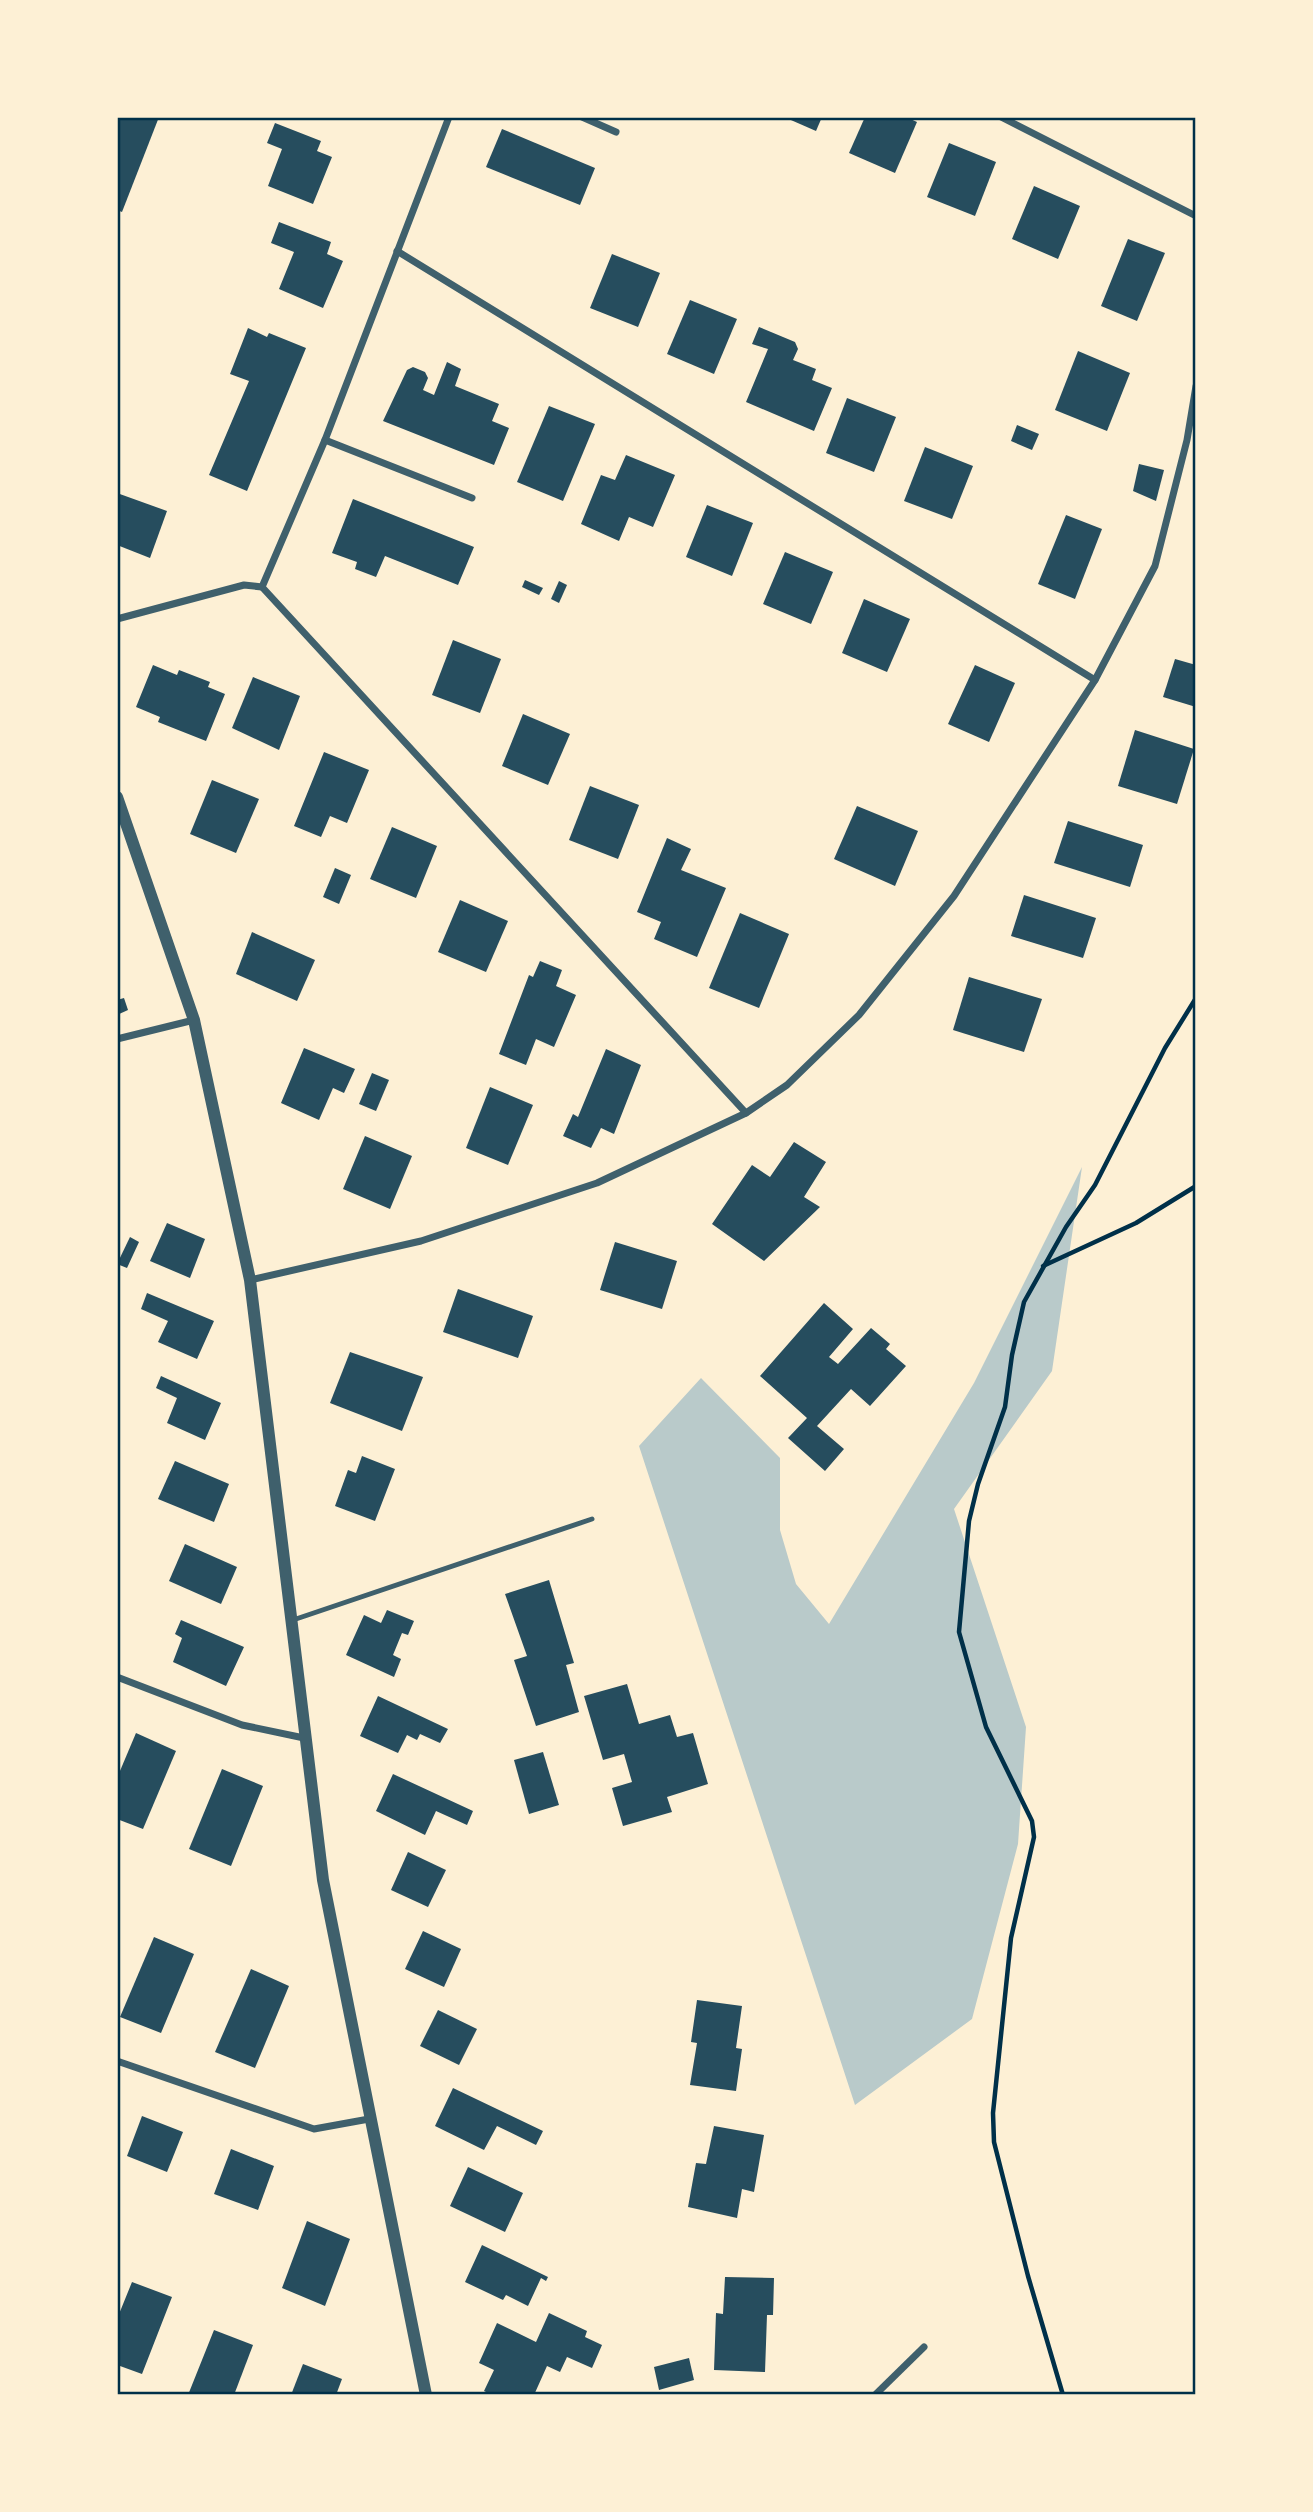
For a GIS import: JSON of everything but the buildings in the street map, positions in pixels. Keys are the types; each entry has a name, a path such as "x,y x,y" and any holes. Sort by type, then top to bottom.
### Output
{"street":[{"path":"262,587 325,440 449,117"},
{"path":"582,117 616,132"},
{"path":"1001,117 1196,216"},
{"path":"397,251 1095,680"},
{"path":"250,1280 421,1241 597,1183 746,1113 787,1084 859,1015 954,896 1095,680 1155,566 1187,440 1196,386"},
{"path":"325,440 472,498"},
{"path":"117,619 244,585 262,587 746,1113"},
{"path":"117,797 194,1020 250,1280 323,1880 426,2395"},
{"path":"117,1039 194,1020"},
{"path":"117,1677 242,1725 304,1738"},
{"path":"117,2060 314,2129 369,2119"},
{"path":"875,2395 924,2347"}],"lane":[{"path":"290,1622 592,1519"}],"path":[{"path":"1063,2395 1028,2276 994,2142 993,2113 1003,1992 1011,1938 1034,1837 1032,1821 986,1727 959,1632 969,1521 978,1484 1004,1407 1024,1302 1066,1227 1096,1185 1165,1048 1196,998"},
{"path":"1043,1266 1136,1223 1196,1186"}],"shaded area":[{"path":"1082,1167 1052,1371 954,1509 1026,1727 1018,1844 972,2019 855,2105 639,1446 701,1378 780,1458 780,1530 796,1584 829,1624 974,1383"}]}
